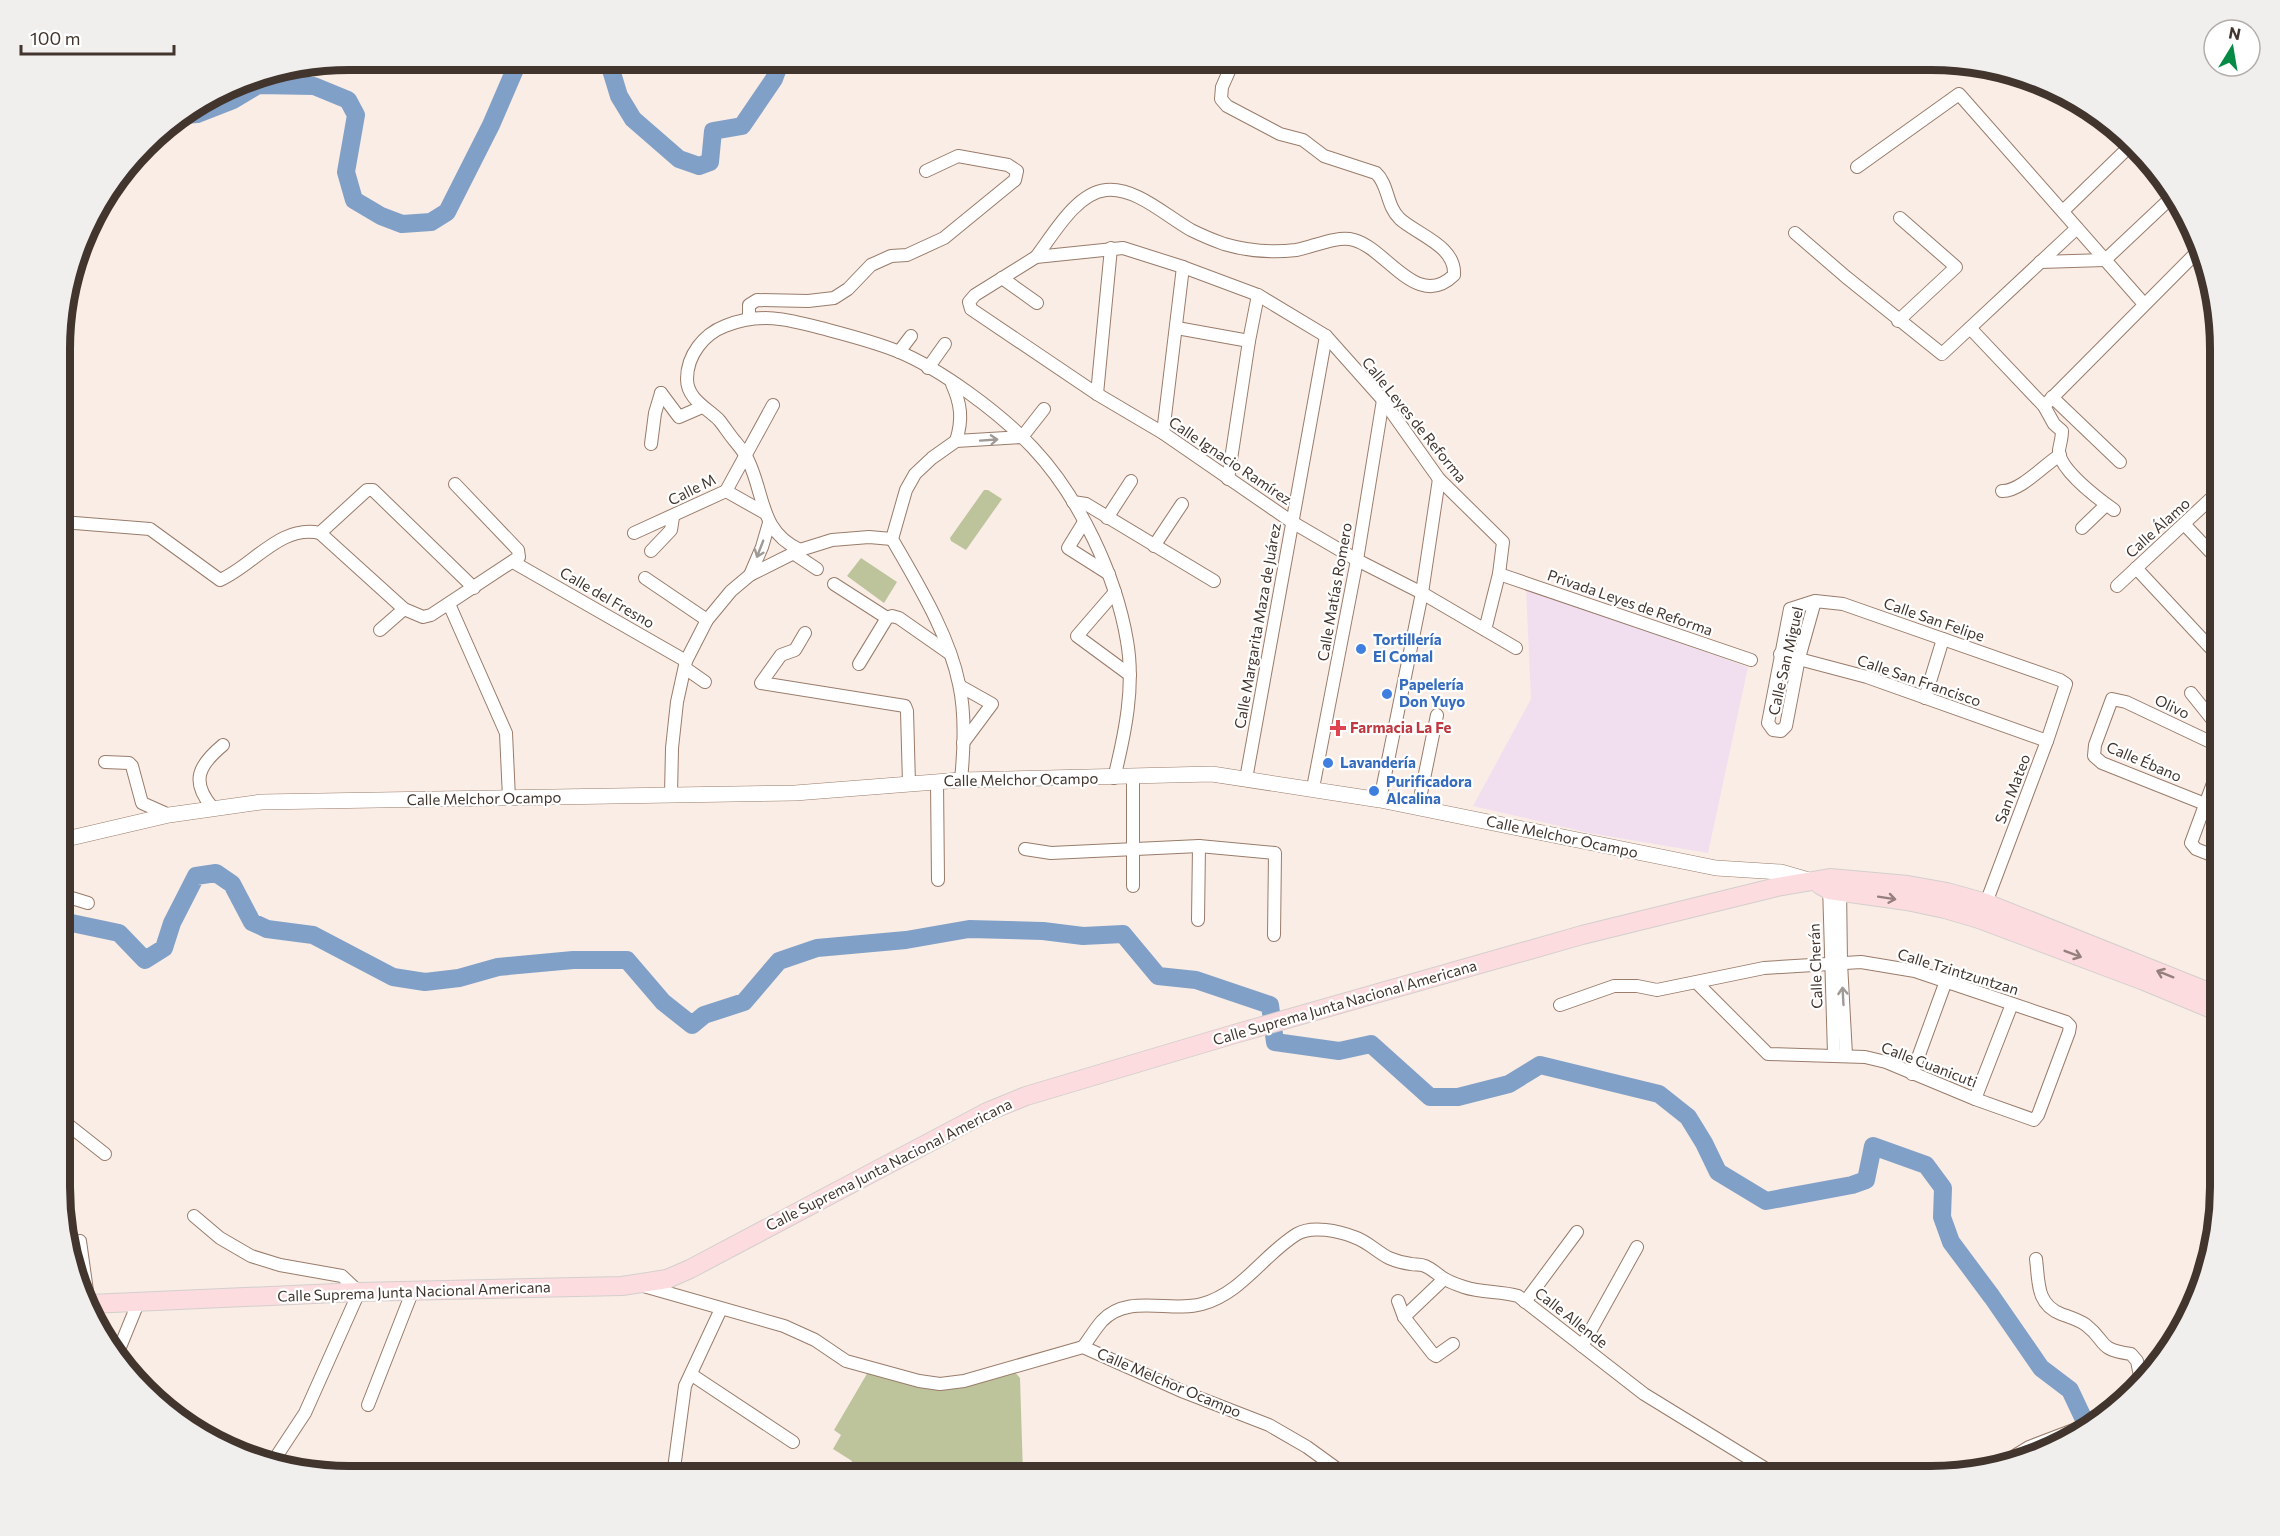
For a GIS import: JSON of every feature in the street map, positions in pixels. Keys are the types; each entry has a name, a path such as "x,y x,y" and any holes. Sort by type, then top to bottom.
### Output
{"main road":[{"name":"Calle Suprema Junta Nacional Americana","path":"1828,883 1945,909 1979,919 2210,1008"},
{"name":"Calle Suprema Junta Nacional Americana","path":"96,1304 413,1290 638,1285 667,1279 987,1112 1026,1096 1582,935 1730,897 1828,883 1908,885 1947,892 1986,903 2210,992"}],"street":[{"path":"1036,257 1078,203 1092,193 1107,190 1131,194 1192,230 1224,244 1258,252 1294,250 1330,241 1351,239 1364,244 1405,277 1426,287 1440,285 1454,275 1454,267 1438,244 1398,217 1389,203 1382,179 1376,173 1367,168 1324,156 1303,140 1280,134 1227,106 1221,99 1222,87 1230,70"},
{"path":"1857,167 1959,94 2144,304"},
{"path":"2062,211 2125,150"},
{"path":"749,319 748,305 757,300 808,301 834,298 848,289 872,265 891,256 907,255 944,238 1015,180 1017,171 1008,165 958,156 926,171"},
{"path":"2040,262 2105,260 2167,202"},
{"path":"1898,321 1956,267 1900,218"},
{"path":"1794,233 1898,321 1942,354 2077,228"},
{"path":"1097,394 1111,248"},
{"name":"Calle Leyes de Reforma","path":"969,302 975,295 1036,257 1111,248 1122,248 1182,267 1258,295 1326,336 1383,400 1439,479 1503,542 1499,574"},
{"path":"2048,401 2193,256"},
{"path":"1163,433 1182,267"},
{"path":"1002,278 1037,303"},
{"path":"1228,479 1258,295"},
{"name":"Calle Ignacio Ramírez","path":"969,302 971,309 1097,394 1163,433 1292,522 1357,560 1422,593 1516,648"},
{"path":"818,568 780,537 767,518 745,455 718,420 702,407 689,390 687,378 695,350 717,329 749,319 768,318 795,320 861,338 899,352 952,382 973,396 1022,437 1052,472 1072,502 1109,574 1115,592 1127,640 1130,675 1123,738 1114,778"},
{"path":"1176,328 1249,341"},
{"path":"1970,328 2048,401 2120,462"},
{"path":"899,352 910,336"},
{"name":"Calle Margarita Maza de Juárez","path":"1246,779 1326,336"},
{"path":"928,368 945,344"},
{"path":"952,382 961,403 961,426 956,441"},
{"path":"651,444 655,413 661,393 679,417 702,407"},
{"name":"Calle Matías Romero","path":"1313,788 1357,560 1383,400"},
{"path":"2048,401 2054,424 2062,431 2060,455 2077,479 2110,508 2082,528"},
{"name":"Calle M","path":"634,533 674,517 726,491 773,405"},
{"path":"961,780 963,743 960,686 951,654 892,539 906,490 915,474 932,458 956,441 1022,437 1044,409"},
{"path":"2002,491 2007,492 2025,482 2046,463 2060,455"},
{"path":"1380,800 1422,593 1439,479"},
{"path":"1107,518 1131,481"},
{"path":"70,523 150,529 220,580 281,539 309,530 320,533 404,609 423,617 449,604 519,557 518,550 455,484"},
{"path":"320,533 367,490 373,490 474,588"},
{"path":"726,491 767,518"},
{"name":"Calle Álamo","path":"2117,586 2210,500"},
{"path":"1072,502 1086,504 1215,581"},
{"path":"1154,546 1182,504"},
{"path":"651,551 671,530 674,517"},
{"path":"750,575 762,547 767,518"},
{"path":"1084,522 1068,548 1109,574"},
{"path":"2184,524 2210,551"},
{"path":"671,795 672,748 677,702 686,664 707,620 731,591 750,575 797,552 832,540 869,537 892,539"},
{"name":"Calle del Fresno","path":"513,562 686,664 705,682"},
{"path":"2136,568 2210,647"},
{"path":"1485,630 1499,574"},
{"name":"Privada Leyes de Reforma","path":"1499,574 1751,660"},
{"path":"645,578 707,620"},
{"path":"834,584 887,618"},
{"path":"1115,592 1077,636 1130,675"},
{"name":"Calle San Felipe","path":"1780,654 1791,609 1815,601 1844,604 2066,684"},
{"name":"Calle San Miguel","path":"1780,654 1768,723 1773,730 1780,731 1785,729 1815,601"},
{"path":"449,604 506,733 509,798"},
{"path":"380,630 404,609"},
{"path":"859,664 887,618 892,616 951,654"},
{"path":"803,638 795,650 781,655 761,683 905,706 909,784"},
{"path":"1925,698 1943,639"},
{"name":"Calle San Francisco","path":"1780,654 1867,677 2047,741"},
{"name":"San Mateo","path":"1986,903 2066,684"},
{"path":"960,686 992,704 963,743"},
{"path":"2191,693 2210,717"},
{"name":"Olivo","path":"2112,699 2126,702 2210,742"},
{"name":"Calle Ébano","path":"2112,699 2095,745 2094,756 2097,760 2205,804"},
{"path":"1418,808 1437,715"},
{"path":"212,807 200,794 200,777 204,764 211,754 223,745"},
{"path":"105,762 129,763 132,766 141,803 169,815"},
{"name":"Calle Melchor Ocampo","path":"70,838 169,815 212,807 261,802 795,793 961,780 1212,774 1380,800 1650,856 1716,867 1781,872 1828,883"},
{"path":"1133,777 1133,886"},
{"path":"937,782 938,880"},
{"path":"2210,792 2191,843 2196,849 2210,854"},
{"path":"1198,920 1200,846"},
{"path":"1025,849 1051,853 1200,846 1275,853 1274,935"},
{"name":"Calle Cherán","path":"1828,883 1840,1054"},
{"path":"70,897 88,903"},
{"name":"Calle Tzintzuntzan","path":"1560,1005 1614,986 1637,986 1657,990 1764,968 1861,962 1887,966 1946,981 2066,1022 2070,1026 2038,1115 2034,1120"},
{"path":"1912,1074 1946,981"},
{"name":"Calle Cuanicuti","path":"1696,982 1768,1054 1840,1054 1886,1062 1975,1099 2034,1120"},
{"path":"1975,1099 2012,1004"},
{"path":"70,1126 105,1154"},
{"path":"194,1216 220,1238 251,1256 280,1265 342,1276 359,1292 305,1413 277,1456"},
{"name":"Calle Allende","path":"1083,1347 1103,1320 1119,1308 1148,1305 1176,1308 1200,1305 1215,1300 1234,1289 1298,1233 1317,1230 1356,1237 1376,1252 1394,1260 1421,1264 1444,1279 1478,1290 1518,1296 1644,1394 1761,1466"},
{"path":"1525,1302 1577,1232"},
{"path":"80,1241 85,1275"},
{"path":"1582,1346 1636,1247"},
{"path":"2036,1259 2041,1296 2050,1309 2087,1326 2104,1346 2114,1352 2131,1354 2137,1361 2139,1371"},
{"path":"1404,1317 1444,1279"},
{"name":"Calle Melchor Ocampo","path":"638,1285 784,1326 815,1340 846,1361 919,1382 940,1384 964,1381 1083,1347 1184,1392 1269,1425 1307,1447 1333,1466"},
{"path":"368,1405 413,1290"},
{"path":"1398,1301 1404,1317 1436,1356 1453,1344"},
{"path":"121,1346 138,1303"},
{"path":"674,1466 685,1386 721,1309"},
{"path":"692,1375 793,1442"}],"shaded area":[{"path":"1526,589 1748,667 1708,853 1589,833 1473,806 1531,699"}],"green space":[{"path":"984,490 1002,499 966,550 950,538"},
{"path":"861,558 897,582 884,603 847,576"},
{"path":"1014,1371 1020,1378 1023,1466 851,1466 852,1461 833,1449 841,1435 834,1430 868,1372 916,1386"}],"waterway":[{"path":"260,85 314,86 348,100 356,115 346,172 354,200 381,216 402,224 431,222 447,212 491,125 515,70"},
{"path":"611,70 619,96 633,119 679,159 699,166 710,162 713,131 742,126 774,79 777,70"},
{"path":"206,110 233,100 254,88"},
{"path":"70,923 119,933 145,960 164,948 172,923 196,876 216,873 232,884 252,922 267,929 313,935 393,977 425,982 459,978 498,967 573,960 627,960 663,1002 692,1025 704,1015 744,1002 779,961 817,948 906,940 969,929 1043,931 1083,936 1123,934 1158,976 1196,980 1270,1005 1275,1042 1339,1051 1371,1044 1430,1097 1458,1097 1509,1084 1540,1065 1659,1094 1688,1117 1718,1172 1766,1201 1852,1185 1866,1180 1873,1146 1926,1165 1943,1188 1942,1217 1951,1242 2041,1368 2070,1390 2084,1419"}],"place":[{"name":"Tortillería El Comal","path":"1361,649"},
{"name":"Papelería Don Yuyo","path":"1387,694"},
{"name":"Farmacia La Fe","path":"1338,728"},
{"name":"Lavandería","path":"1328,763"},
{"name":"Purificadora Alcalina","path":"1374,791"}]}
